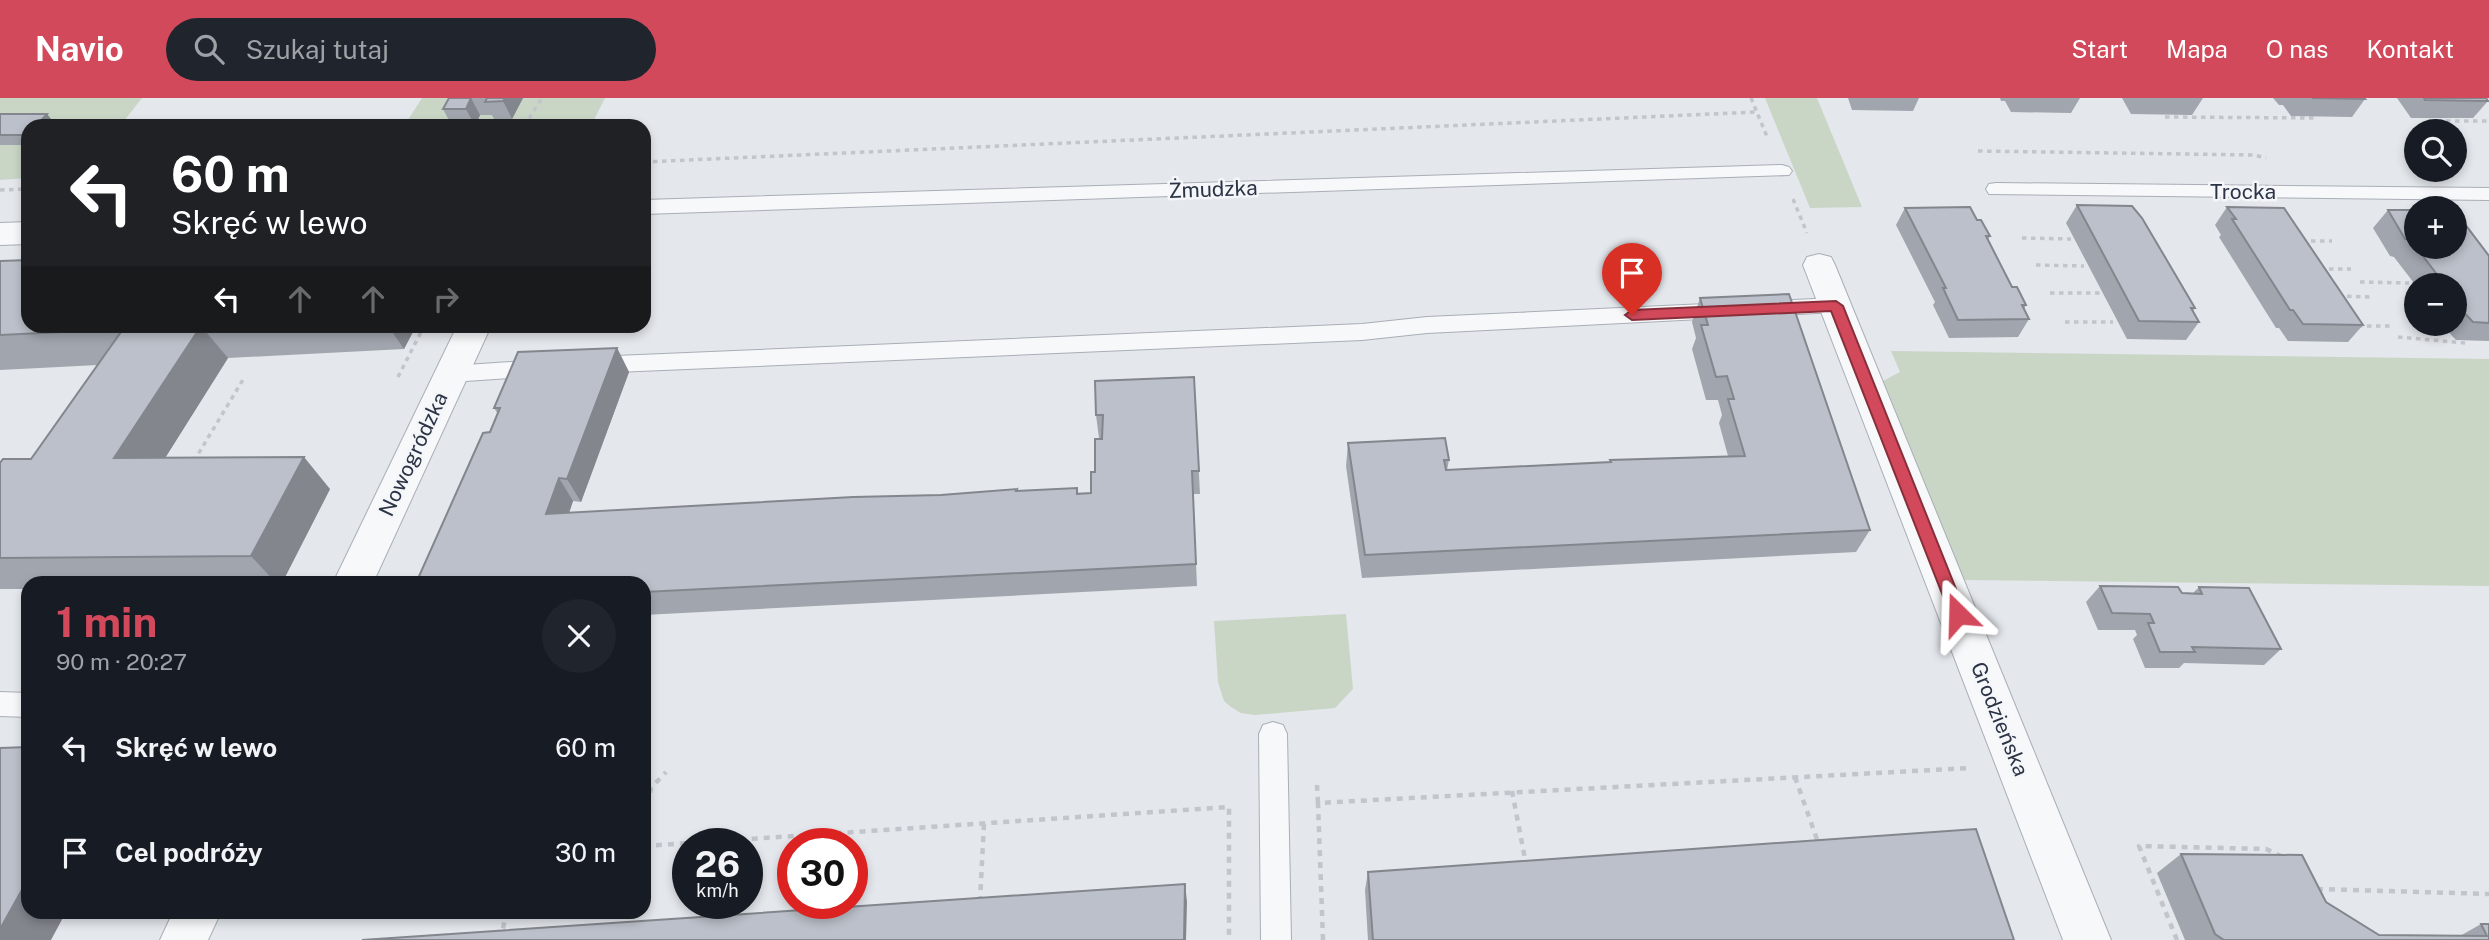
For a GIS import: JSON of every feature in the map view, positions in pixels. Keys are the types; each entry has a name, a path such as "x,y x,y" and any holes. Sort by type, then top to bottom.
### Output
{"street":[{"path":"0,234 21,233"},
{"name":"Grodzieńska","path":"1819,265 2087,940"},
{"name":"Nowogródzka","path":"356,576 471,333"},
{"path":"184,940 194,919"}],"lane":[{"name":"Żmudzka","path":"651,207 1782,171"},
{"name":"Trocka","path":"1997,189 2489,194"},
{"path":"451,374 674,360 1348,333 1427,326 1836,306"},
{"path":"0,704 21,705"},
{"path":"1273,734 1276,940"}],"path":[{"path":"528,119 542,98"},
{"path":"651,162 1756,112 1751,98"},
{"path":"2165,117 2318,118"},
{"path":"2467,121 2489,121"},
{"path":"1978,150 2254,155 2274,160"},
{"path":"0,190 21,189"},
{"path":"2022,238 2071,239"},
{"path":"2295,241 2332,242"},
{"path":"2036,265 2084,266"},
{"path":"2314,269 2351,269"},
{"path":"2360,282 2404,283"},
{"path":"2050,293 2100,293"},
{"path":"2333,296 2370,297"},
{"path":"2065,322 2113,322"},
{"path":"2353,326 2391,326"},
{"path":"398,377 421,333"},
{"path":"2398,337 2465,343"},
{"path":"192,465 244,378"},
{"path":"1322,940 1318,803 2018,766"},
{"path":"651,788 666,772"},
{"path":"1796,777 1821,852"},
{"path":"1512,791 1527,872"},
{"path":"651,846 1229,807 1229,940"},
{"path":"979,906 984,823"},
{"path":"2176,940 2139,846 2266,849 2290,862"},
{"path":"2312,883 2319,891 2489,894"},
{"path":"500,940 506,919"}],"green space":[{"path":"0,98 142,98 126,119 21,119 21,178 0,180"},
{"path":"422,98 605,98 594,119 408,119"},
{"path":"1765,98 1817,98 1862,207 1810,208"},
{"path":"1891,351 2489,359 2489,586 1962,580 1883,381 1900,372"},
{"path":"1346,614 1353,689 1335,708 1255,715 1241,713 1224,701 1218,682 1214,621"}],"building":[{"path":"449,98 471,98 466,109 443,109"},
{"path":"487,98 505,98 503,101 485,102"},
{"path":"2424,98 2486,98 2488,101 2425,100"},
{"path":"0,114 47,114 42,119 21,119 21,135 0,135"},
{"path":"2077,205 2132,206 2142,218 2195,308 2191,308 2199,322 2139,321"},
{"path":"1970,207 1990,236 1986,236 2012,287 2017,287 2026,305 2022,305 2029,319 1958,320 1943,288 1946,288 1905,208"},
{"path":"2227,207 2284,208 2363,325 2303,324 2293,310 2290,310"},
{"path":"2388,210 2404,210 2404,237"},
{"path":"2467,227 2489,256 2489,323 2473,322 2467,316 2467,273 2436,273 2425,259 2467,259"},
{"path":"21,260 21,333 41,333 0,335 0,261"},
{"path":"1789,294 1870,530 1365,555 1348,443 1445,438 1449,460 1444,460 1446,470 1611,462 1610,460 1745,456 1728,399 1734,399 1727,376 1716,377 1701,325 1708,325 1700,298"},
{"path":"120,333 196,333 114,458 304,457 251,556 0,558 0,463 3,459 31,459"},
{"path":"617,348 567,479 559,478 546,514 1017,489 1016,491 1077,488 1077,494 1091,493 1091,472 1095,472 1095,439 1102,439 1103,415 1096,415 1095,381 1194,377 1199,471 1192,471 1196,564 651,592 651,576 419,576 483,433 490,432 500,408 494,408 518,352"},
{"path":"2100,586 2178,587 2182,593 2202,594 2199,587 2249,588 2281,649 2192,647 2195,652 2160,652 2148,623 2154,623 2150,614 2112,613"},
{"path":"21,747 21,892 0,929 0,748"},
{"path":"1976,829 2014,940 1373,940 1368,872"},
{"path":"2181,854 2302,855 2326,902 2379,935 2487,936 2481,924 2489,924 2489,940 2224,940 2215,934"},
{"path":"1185,884 1184,940 362,940 672,919 763,919 763,913 777,912 777,919 868,919 868,906"}],"route":[{"path":"1632,315 1836,306 1958,614"}]}
